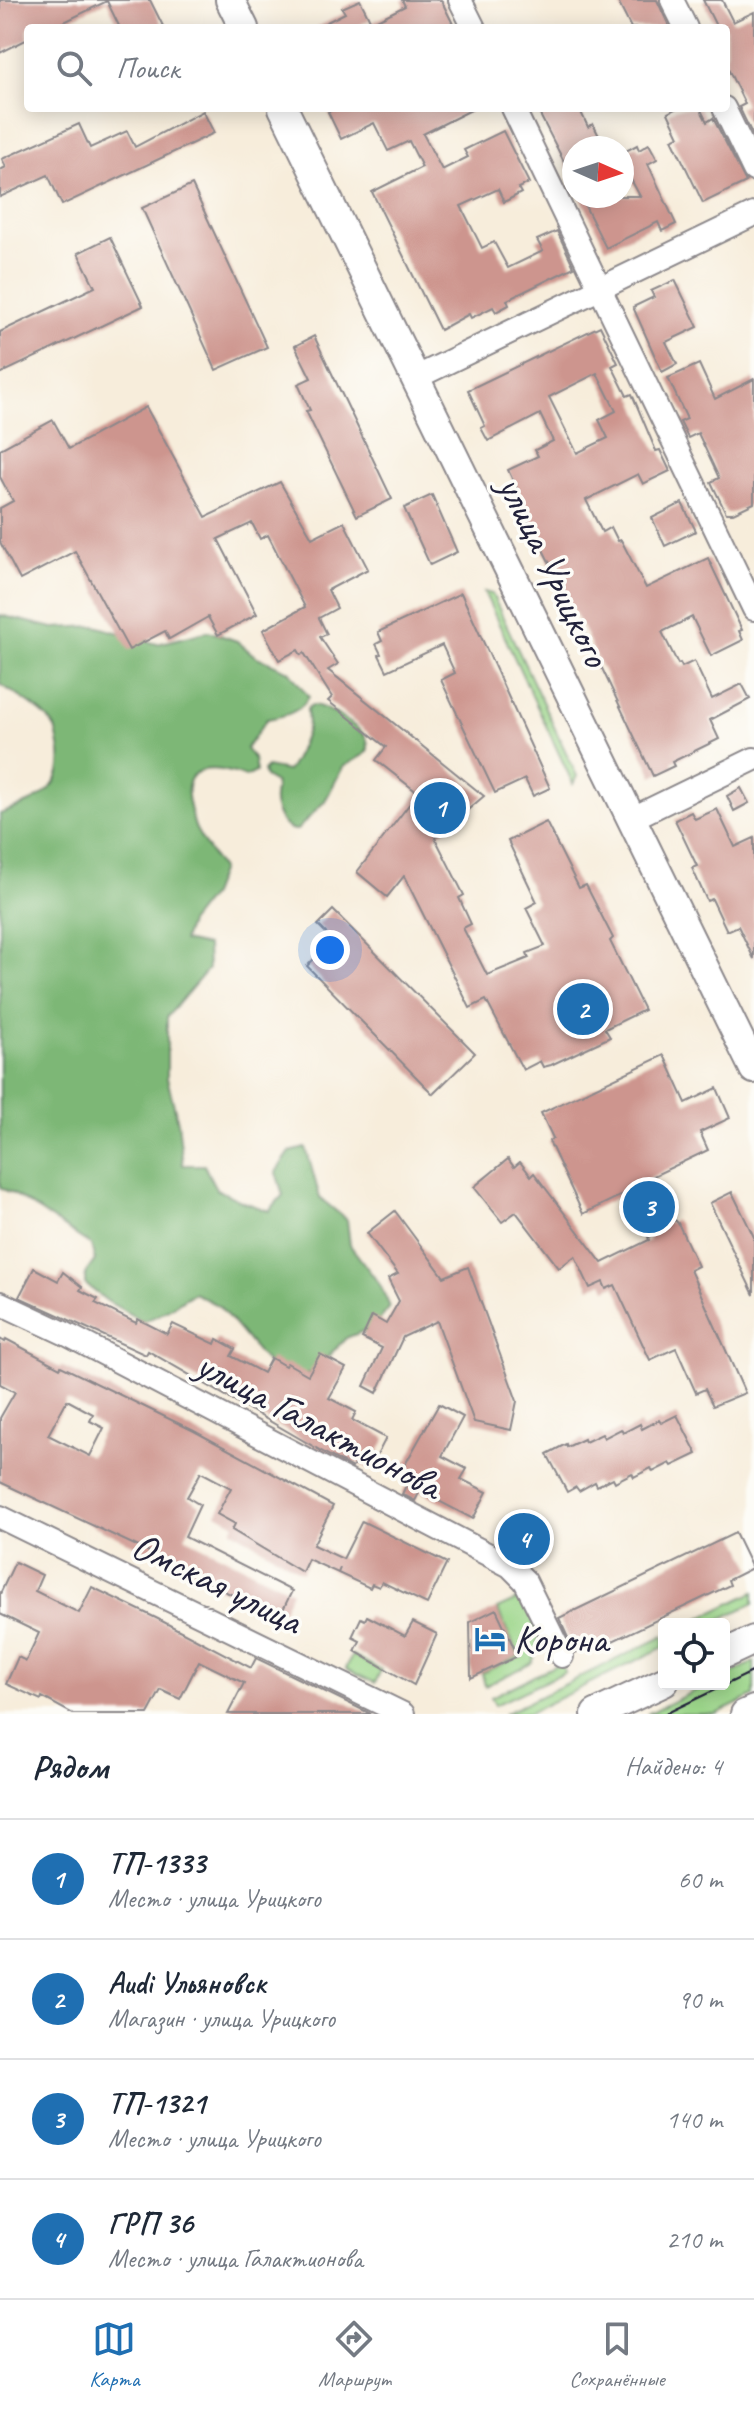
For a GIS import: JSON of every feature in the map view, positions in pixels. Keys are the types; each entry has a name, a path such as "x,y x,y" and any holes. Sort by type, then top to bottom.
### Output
{"main road":[{"path":"230,0 242,24"},
{"name":"улица Урицкого","path":"285,112 754,1069"},
{"path":"730,1651 754,1640"},
{"path":"596,1714 658,1685"},
{"path":"745,1714 754,1710"}],"street":[{"path":"460,0 472,24"},
{"path":"672,0 684,24"},
{"path":"515,112 754,609"},
{"path":"726,112 754,170"},
{"path":"415,378 754,214"},
{"path":"631,819 754,759"},
{"name":"улица Галактионова","path":"0,1303 66,1334 510,1566 525,1581 562,1656"},
{"name":"Омская улица","path":"0,1517 403,1714"}],"green space":[{"path":"484,592 492,594 577,776 573,784"},
{"path":"0,615 53,628 96,626 157,644 209,631 237,641 255,656 289,671 309,697 291,713 267,719 246,749 254,759 256,772 246,777 211,769 194,775 189,782 194,825 221,869 211,895 189,923 183,941 207,946 208,969 167,1017 167,1078 178,1122 183,1165 204,1165 216,1189 269,1211 283,1195 276,1172 290,1152 306,1148 320,1198 347,1220 350,1245 380,1285 390,1307 374,1327 346,1338 313,1372 281,1380 219,1306 194,1293 163,1313 142,1321 107,1301 85,1284 85,1274 95,1260 91,1245 0,1188 0,814 46,792 54,784 60,762 56,732 51,722 0,684"},
{"path":"312,705 332,712 355,727 366,738 368,749 343,767 325,801 297,830 292,830 279,817 274,803 275,783 265,777 263,771 267,767 287,771 306,733 307,709"},
{"path":"754,1592 754,1603 723,1618 700,1618"},
{"path":"523,1597 538,1636 532,1663 485,1686 482,1673 519,1656 497,1609"},
{"path":"658,1639 658,1650 527,1714 504,1714"},
{"path":"352,1655 381,1670 375,1683 346,1669"},
{"path":"754,1662 754,1696 716,1714 647,1714 697,1690 730,1690 730,1674"},
{"path":"560,1663 565,1672 495,1705 491,1697"}],"building":[{"path":"0,0 150,0 162,24 118,24 107,1 60,24 24,24 24,41 0,53"},
{"path":"360,0 370,20 362,24 323,24 345,13 342,8"},
{"path":"402,0 441,0 453,24 369,24 405,6"},
{"path":"617,0 657,0 668,24 629,24"},
{"path":"703,0 722,0 733,22 754,12 754,138 739,107 745,104 730,73 730,24 715,24"},
{"path":"201,112 214,133 62,205 48,175 0,197 0,170 6,167 2,159 79,124 90,148 127,131 135,147"},
{"path":"328,112 467,112 423,134 442,170 468,157 464,150 503,131 529,183 518,188 521,193 504,202 498,189 461,206 482,248 494,242 508,268 543,251 537,240 557,231 574,267 507,300 509,305 496,312 493,307 471,318 469,314 440,330 372,192 422,167 409,141 388,151 374,123 341,139"},
{"path":"541,112 581,112 588,127 593,124 599,136 562,136 562,158"},
{"path":"702,112 707,122 713,118 746,182 703,203 672,139 679,136 668,113"},
{"path":"649,144 657,159 648,164 676,224 662,231 658,222 606,248 586,208 634,208 634,196 640,196 634,185 634,147 637,145 639,150"},
{"path":"192,185 267,347 216,370 142,208"},
{"path":"110,237 143,306 0,374 0,332 95,287 78,253"},
{"path":"675,280 698,327 666,342 677,364 662,372 633,307 654,297 651,291"},
{"path":"600,326 618,363 612,366 627,396 632,394 656,451 660,450 670,471 643,484 638,474 586,500 602,532 611,527 618,541 621,540 646,588 708,558 742,630 739,631 743,640 711,656 692,617 662,632 678,664 682,667 694,661 712,699 742,684 750,699 710,720 719,739 672,762 674,766 653,776 522,508 525,506 508,470 538,456 535,450 553,441 540,414 488,441 481,428 485,426 468,390","holes":["597,373 616,411 599,420 608,438 577,453 549,397"]},
{"path":"314,336 392,499 357,516 306,411 310,410 298,384 311,378 295,346"},
{"path":"699,364 715,399 754,379 754,503 733,513 726,513 711,482 719,478 698,433 688,438 680,422 687,419 668,378"},
{"path":"146,407 206,517 280,482 312,538 344,522 368,569 328,590 337,608 319,618 327,634 320,637 338,664 328,670 484,796 435,838 464,895 459,898 471,924 463,928 487,975 529,958 527,953 545,946 526,908 537,902 508,841 546,822 579,888 586,885 644,1010 605,1029 610,1037 551,1065 543,1067 540,1061 523,1070 486,1000 470,1008 404,876 387,897 357,872 418,793 376,760 386,747 328,701 332,697 304,653 301,655 298,650 279,660 263,630 305,607 268,535 260,539 252,523 218,539 257,614 218,635 208,617 169,639 165,631 129,650 75,551 20,580 0,542 0,508 13,501 0,477 0,449 53,420 69,449"},
{"path":"432,495 457,552 430,565 404,508"},
{"path":"682,503 696,531 665,546 652,518"},
{"path":"461,593 550,788 533,796 525,779 495,793 441,680 455,673 442,645 387,671 379,655 376,644 382,641 378,632"},
{"path":"741,788 749,803 734,811 727,796"},
{"path":"717,809 735,847 754,838 754,959 738,926 727,931 712,899 707,901 692,868 697,866 675,820 691,812 695,819"},
{"path":"333,910 475,1053 433,1094 307,966 333,940 318,925"},
{"path":"664,1055 686,1103 717,1088 730,1118 700,1132 708,1150 645,1180 668,1223 675,1220 678,1223 698,1266 690,1270 745,1393 713,1406 705,1389 696,1393 676,1348 650,1360 615,1285 606,1289 603,1282 590,1288 575,1256 559,1268 516,1212 502,1222 474,1187 508,1159 514,1167 520,1162 531,1176 534,1173 602,1263 649,1240 648,1237 653,1234 630,1191 583,1214 549,1141 553,1138 541,1113"},
{"path":"732,1192 754,1237 754,1295 710,1203"},
{"path":"395,1211 444,1277 468,1267 517,1401 511,1430 474,1422 437,1321 403,1337 377,1393 364,1386 382,1348 362,1338 372,1316 386,1324 399,1301 388,1279 398,1274 367,1233"},
{"path":"34,1268 58,1281 63,1272 82,1287 80,1290 98,1299 95,1303 136,1323 138,1319 167,1334 173,1324 215,1344 217,1339 235,1349 231,1356 263,1373 271,1358 308,1375 320,1354 346,1368 329,1398 356,1412 352,1420 386,1438 370,1469 356,1462 352,1468 148,1351 146,1355 19,1297"},
{"path":"0,1339 5,1342 6,1339 194,1431 333,1506 313,1545 343,1559 362,1521 447,1563 427,1604 382,1582 379,1587 372,1584 370,1588 308,1559 302,1572 232,1530 235,1524 217,1514 231,1488 201,1472 187,1497 200,1505 185,1537 292,1591 279,1618 173,1563 0,1482 0,1418 15,1392 0,1384","holes":["67,1400 93,1414 90,1421 104,1428 90,1456 48,1435"]},
{"path":"439,1404 463,1417 442,1456 467,1469 461,1479 487,1492 473,1519 420,1491 415,1501 402,1494 408,1482 398,1477"},
{"path":"677,1415 697,1454 653,1472 651,1468 634,1477 632,1473 615,1482 613,1478 597,1486 595,1482 579,1491 576,1487 567,1492 547,1454 566,1444 567,1447 584,1439 585,1442 602,1434 604,1438 621,1429 623,1433 640,1424 642,1429"},
{"path":"529,1524 539,1543 519,1553 509,1534"},
{"path":"735,1533 752,1568 728,1580 730,1585 594,1650 592,1645 575,1653 559,1618"},
{"path":"15,1562 42,1575 35,1591 79,1613 92,1587 251,1668 256,1658 371,1714 228,1714 244,1683 199,1661 180,1699 161,1690 148,1714 73,1714 42,1697 41,1700 6,1684 18,1657 26,1661 39,1633 0,1614 0,1594"},
{"name":"Корона","path":"496,1609 518,1656 471,1678 470,1622"},
{"path":"367,1616 405,1636 413,1622 437,1634 414,1685 355,1651 360,1641 352,1637 361,1618 365,1620"}],"tram line":[{"path":"665,1714 754,1671"}],"place":[{"name":"ТП-1333","path":"440,808"},
{"name":"Audi Ульяновск","path":"583,1009"},
{"name":"ТП-1321","path":"649,1207"},
{"name":"ГРП 36","path":"524,1539"},
{"name":"Корона","path":"490,1639"}]}
